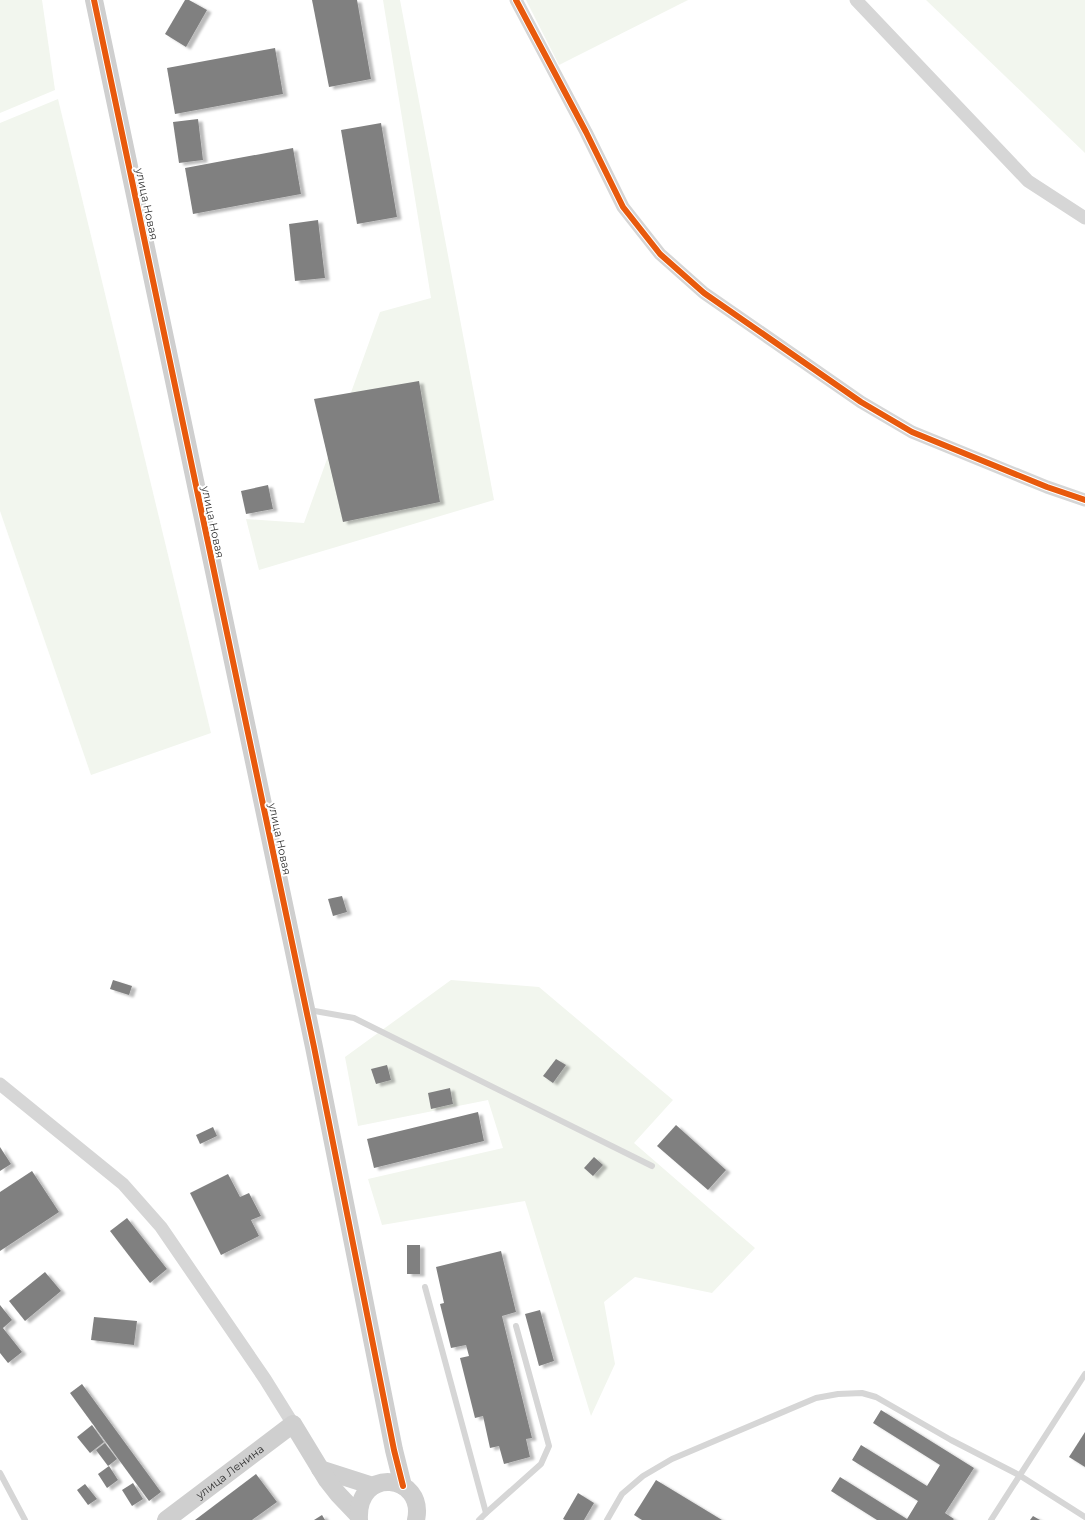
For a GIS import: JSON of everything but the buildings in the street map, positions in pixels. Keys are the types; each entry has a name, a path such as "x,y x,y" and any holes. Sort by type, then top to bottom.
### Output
{"street":[{"name":"улица Новая","path":"94,0 314,1047 394,1450 403,1486"},
{"path":"516,0 586,132 623,207 660,254 704,293 861,402 912,432 1047,487 1085,500"},
{"path":"856,0 1028,181 1085,218"},
{"path":"0,1084 123,1184 162,1226 265,1379 320,1469 338,1494 359,1517"},
{"name":"улица Ленина","path":"166,1520 293,1424"},
{"path":"359,1517 361,1502 365,1494 378,1484 394,1450"},
{"path":"320,1469 378,1484 391,1482 403,1486 413,1496 416,1505 416,1520"}],"lane":[{"path":"306,1010 354,1018 652,1166"},
{"path":"424,1287 486,1513"},
{"path":"479,1520 542,1464 549,1446 516,1326"},
{"path":"990,1520 1085,1374"},
{"path":"607,1520 622,1494 643,1476 672,1459 816,1398 838,1394 862,1393 876,1398 951,1440 1019,1475 1085,1517"},
{"path":"0,1473 25,1520"}],"shaded area":[{"path":"0,0 42,0 55,90 0,113"},
{"path":"383,0 400,0 494,500 259,570 246,519 304,523 380,312 431,298"},
{"path":"526,0 688,0 559,65"},
{"path":"926,0 1085,0 1085,153"},
{"path":"58,99 211,733 91,775 0,511 0,123"},
{"path":"451,980 539,987 673,1100 634,1143 755,1248 712,1293 635,1277 604,1302 615,1364 591,1416 525,1201 382,1225 368,1179 503,1148 488,1100 358,1126 345,1057"}],"cycle path":[{"path":"94,0 314,1047 394,1450 403,1486"},
{"path":"516,0 586,132 623,207 660,254 704,293 861,402 912,432 1047,487 1085,500"}]}
